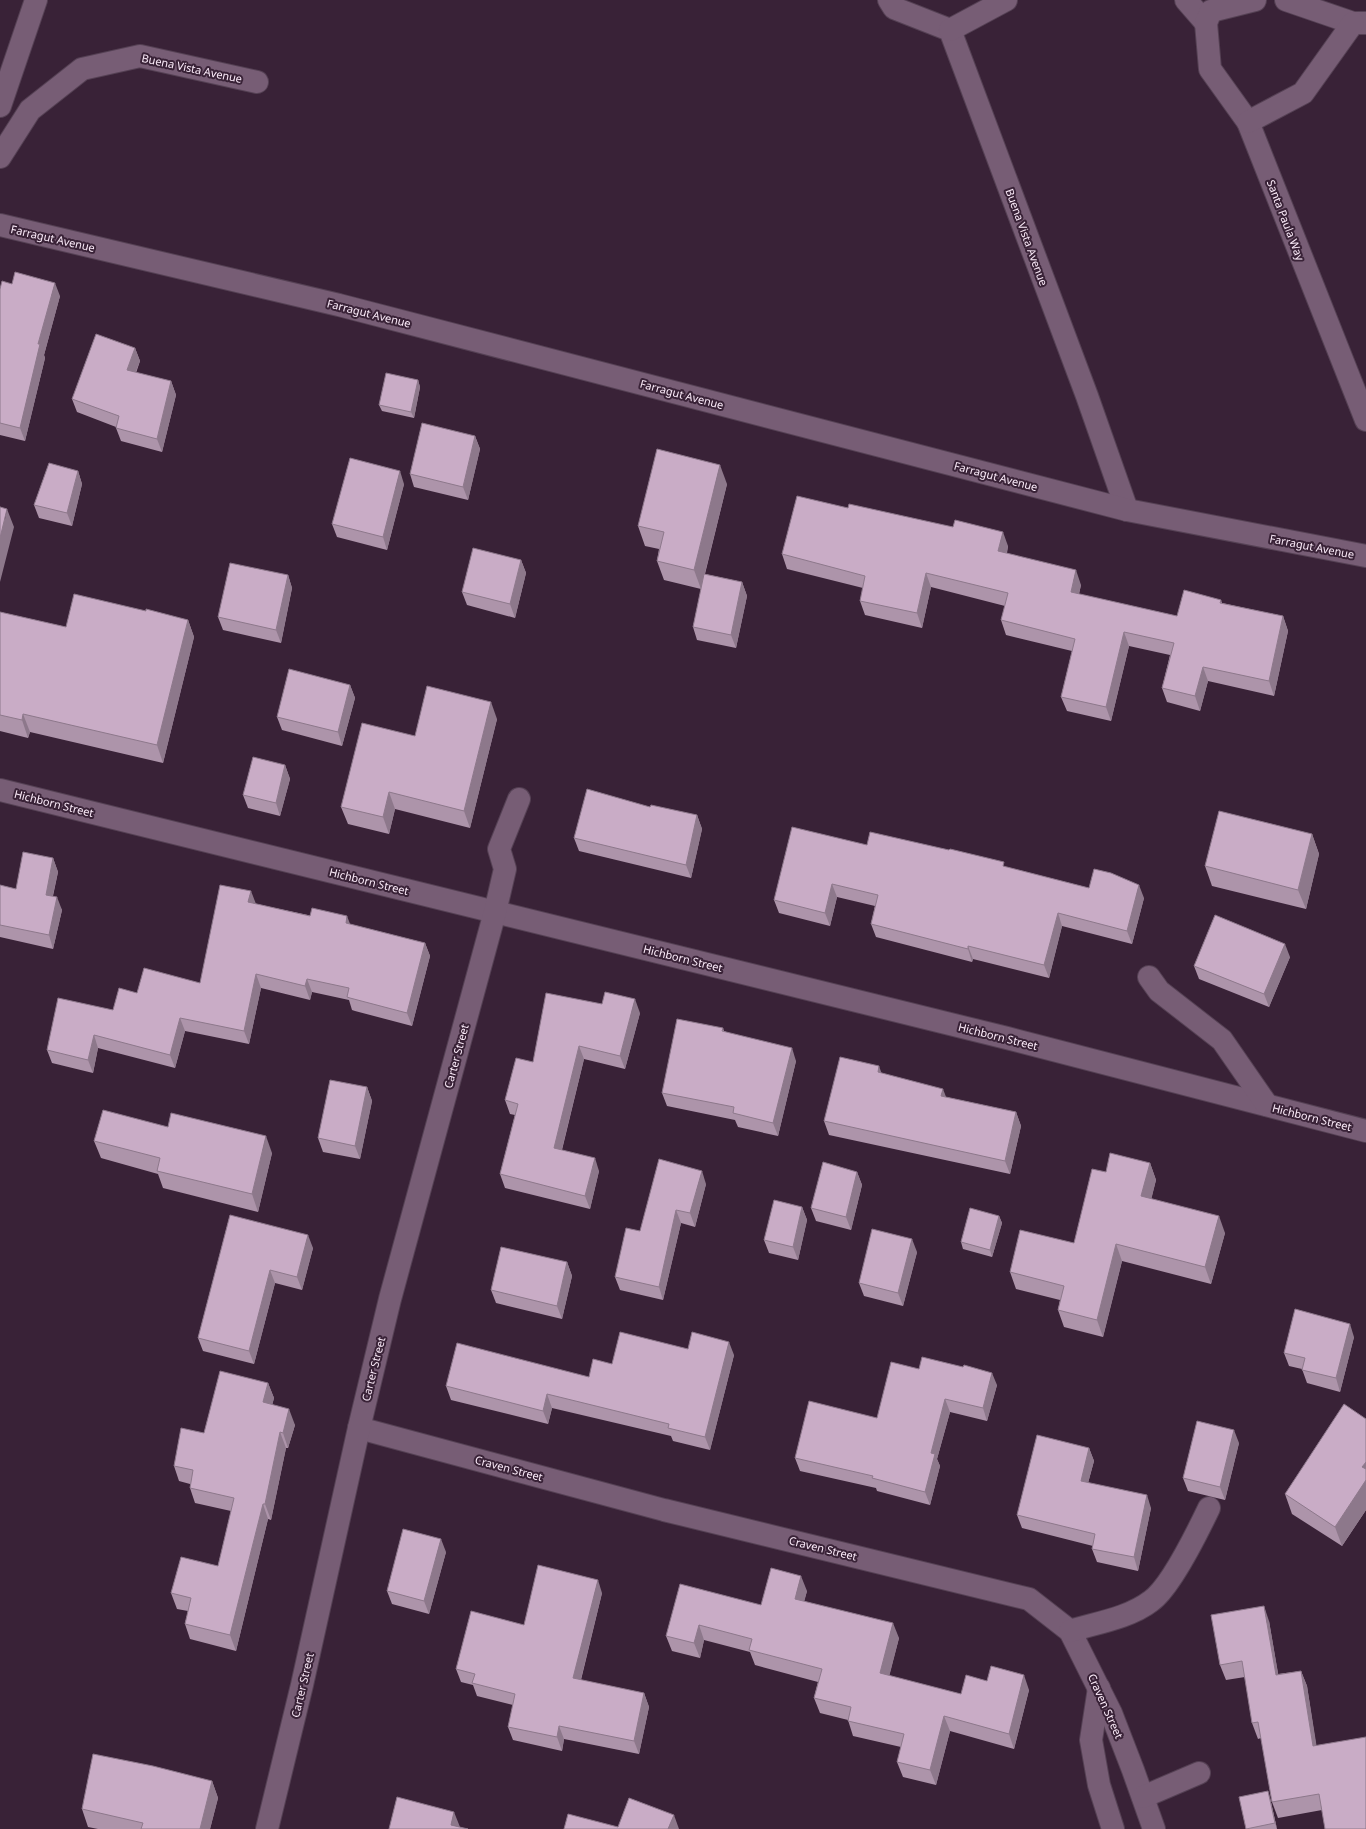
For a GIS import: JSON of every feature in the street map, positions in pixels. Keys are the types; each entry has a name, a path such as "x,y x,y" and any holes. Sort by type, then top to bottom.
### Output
{"street":[{"path":"0,106 36,0"},
{"path":"889,0 894,8 950,30 1006,0"},
{"path":"1186,0 1206,23"},
{"path":"1206,23 1210,11 1255,0"},
{"path":"1248,122 1304,93 1359,23 1286,0"},
{"name":"Santa Paula Way","path":"1206,23 1210,69 1248,122 1366,420"},
{"name":"Buena Vista Avenue","path":"950,30 1087,396 1127,510"},
{"name":"Buena Vista Avenue","path":"0,157 30,110 82,69 140,56 257,82"},
{"name":"Farragut Avenue","path":"0,225 339,305 1127,510 1366,556"},
{"name":"Hichborn Street","path":"0,790 1006,1038 1366,1130"},
{"name":"Carter Street","path":"267,1829 302,1684 359,1428 392,1292 495,912 505,869 499,849 519,799"},
{"path":"1149,977 1159,992 1222,1040 1267,1105"},
{"name":"Craven Street","path":"359,1428 664,1510 1029,1599 1070,1631 1111,1713 1154,1829"},
{"path":"1070,1631 1137,1609 1152,1601 1166,1586 1209,1508"},
{"path":"1098,1688 1091,1740 1099,1785 1113,1829"},
{"path":"1143,1797 1199,1773"}],"building":[{"path":"15,272 55,283 38,344 40,344 20,428 0,423 0,289 2,281 12,284"},
{"path":"96,334 135,348 127,370 171,381 157,439 116,428 119,416 72,399"},
{"path":"386,373 418,380 411,412 379,405"},
{"path":"422,423 475,436 463,487 410,474"},
{"path":"657,449 720,465 694,570 657,561 664,532 638,526"},
{"path":"350,458 400,471 383,537 332,524"},
{"path":"49,463 78,471 67,513 34,505"},
{"path":"797,496 848,508 849,504 953,527 955,520 1003,532 998,551 1076,570 1071,592 1177,616 1184,590 1221,600 1220,603 1283,616 1269,681 1203,667 1195,696 1162,688 1174,643 1124,632 1106,707 1061,697 1075,639 1001,620 1008,593 926,573 917,613 860,601 865,576 782,554"},
{"path":"0,507 7,509 0,538"},
{"path":"473,548 521,560 510,604 462,592"},
{"path":"230,563 288,575 276,630 218,617"},
{"path":"704,574 742,582 731,635 693,627"},
{"path":"74,594 146,611 146,609 188,620 157,745 23,714 22,720 0,715 0,612 66,627"},
{"path":"289,669 350,685 338,732 277,717"},
{"path":"427,686 491,702 464,811 389,792 383,817 341,807 362,723 415,736"},
{"path":"253,757 285,765 276,803 243,795"},
{"path":"587,789 650,807 651,805 697,815 686,865 574,838"},
{"path":"1219,811 1312,834 1298,890 1205,866"},
{"path":"792,827 867,845 870,832 1004,862 1003,866 1089,888 1094,869 1111,873 1139,885 1127,931 1058,913 1044,965 968,946 968,949 871,924 878,895 832,884 825,913 774,900"},
{"path":"23,852 53,858 46,895 57,897 49,935 0,925 0,885 16,889"},
{"path":"220,885 251,891 248,902 310,916 312,908 347,916 346,923 425,943 407,1013 347,997 349,988 307,979 305,986 256,974 244,1031 180,1018 170,1055 94,1035 88,1060 47,1050 58,998 113,1010 119,988 137,993 144,968 200,983"},
{"path":"1215,915 1285,944 1264,994 1194,966"},
{"path":"605,992 635,999 620,1056 579,1046 554,1148 595,1158 585,1196 500,1174 518,1104 505,1100 516,1058 533,1062 546,993 602,1004"},
{"path":"677,1019 723,1028 722,1031 792,1048 773,1123 733,1113 734,1107 662,1093"},
{"path":"840,1057 879,1066 878,1072 943,1089 941,1096 1016,1112 1005,1161 824,1121"},
{"path":"330,1080 367,1087 355,1146 318,1138"},
{"path":"103,1110 168,1127 171,1113 266,1136 252,1194 157,1171 160,1158 94,1141"},
{"path":"1110,1153 1150,1163 1141,1196 1219,1216 1205,1267 1116,1244 1097,1320 1058,1310 1064,1286 1010,1272 1020,1230 1074,1243 1092,1169 1106,1172"},
{"path":"659,1159 702,1171 690,1213 676,1210 659,1287 615,1277 626,1228 640,1231"},
{"path":"823,1162 857,1172 846,1217 811,1208"},
{"path":"774,1200 802,1207 793,1247 764,1240"},
{"path":"970,1208 999,1216 990,1250 961,1242"},
{"path":"230,1215 308,1235 297,1277 270,1270 249,1351 198,1338"},
{"path":"872,1229 912,1239 898,1293 859,1283"},
{"path":"501,1247 567,1262 557,1306 491,1290"},
{"path":"1295,1309 1350,1324 1336,1378 1302,1370 1305,1358 1284,1353"},
{"path":"620,1332 688,1349 692,1332 729,1342 705,1437 668,1428 669,1424 547,1394 543,1411 446,1386 457,1343 589,1377 593,1359 612,1364"},
{"path":"922,1357 963,1367 964,1365 992,1373 983,1408 945,1399 931,1453 935,1454 925,1492 872,1478 873,1476 795,1458 809,1401 877,1418 891,1362 919,1369"},
{"path":"220,1371 268,1383 263,1402 289,1409 283,1433 280,1432 265,1504 263,1504 230,1635 185,1624 191,1598 171,1593 181,1557 218,1566 234,1498 190,1488 193,1470 174,1466 181,1428 204,1433"},
{"path":"1344,1404 1366,1419 1366,1462 1362,1467 1366,1469 1366,1480 1335,1527 1285,1494"},
{"path":"1197,1421 1234,1430 1220,1487 1183,1478"},
{"path":"1037,1435 1089,1448 1081,1481 1147,1495 1134,1557 1092,1549 1095,1534 1017,1515"},
{"path":"403,1529 441,1539 424,1601 387,1591"},
{"path":"538,1565 598,1580 573,1678 644,1693 634,1741 559,1726 557,1737 508,1727 515,1694 472,1683 475,1674 456,1669 471,1611 524,1625"},
{"path":"771,1568 801,1576 795,1599 893,1623 880,1673 961,1694 966,1675 987,1681 991,1666 1024,1675 1009,1734 944,1716 930,1770 897,1762 904,1734 848,1721 851,1707 814,1698 822,1669 749,1650 752,1639 699,1625 694,1643 666,1636 680,1584 761,1605"},
{"path":"1264,1606 1276,1675 1301,1671 1313,1746 1366,1737 1366,1829 1325,1829 1319,1794 1272,1802 1258,1722 1252,1723 1242,1661 1220,1665 1211,1615"},
{"path":"93,1754 153,1766 212,1781 200,1829 141,1829 143,1823 82,1809"},
{"path":"1268,1791 1275,1823 1246,1829 1239,1797"},
{"path":"397,1797 454,1812 451,1825 468,1829 389,1829"},
{"path":"629,1798 674,1815 668,1829 564,1829 568,1814 618,1827"}]}
